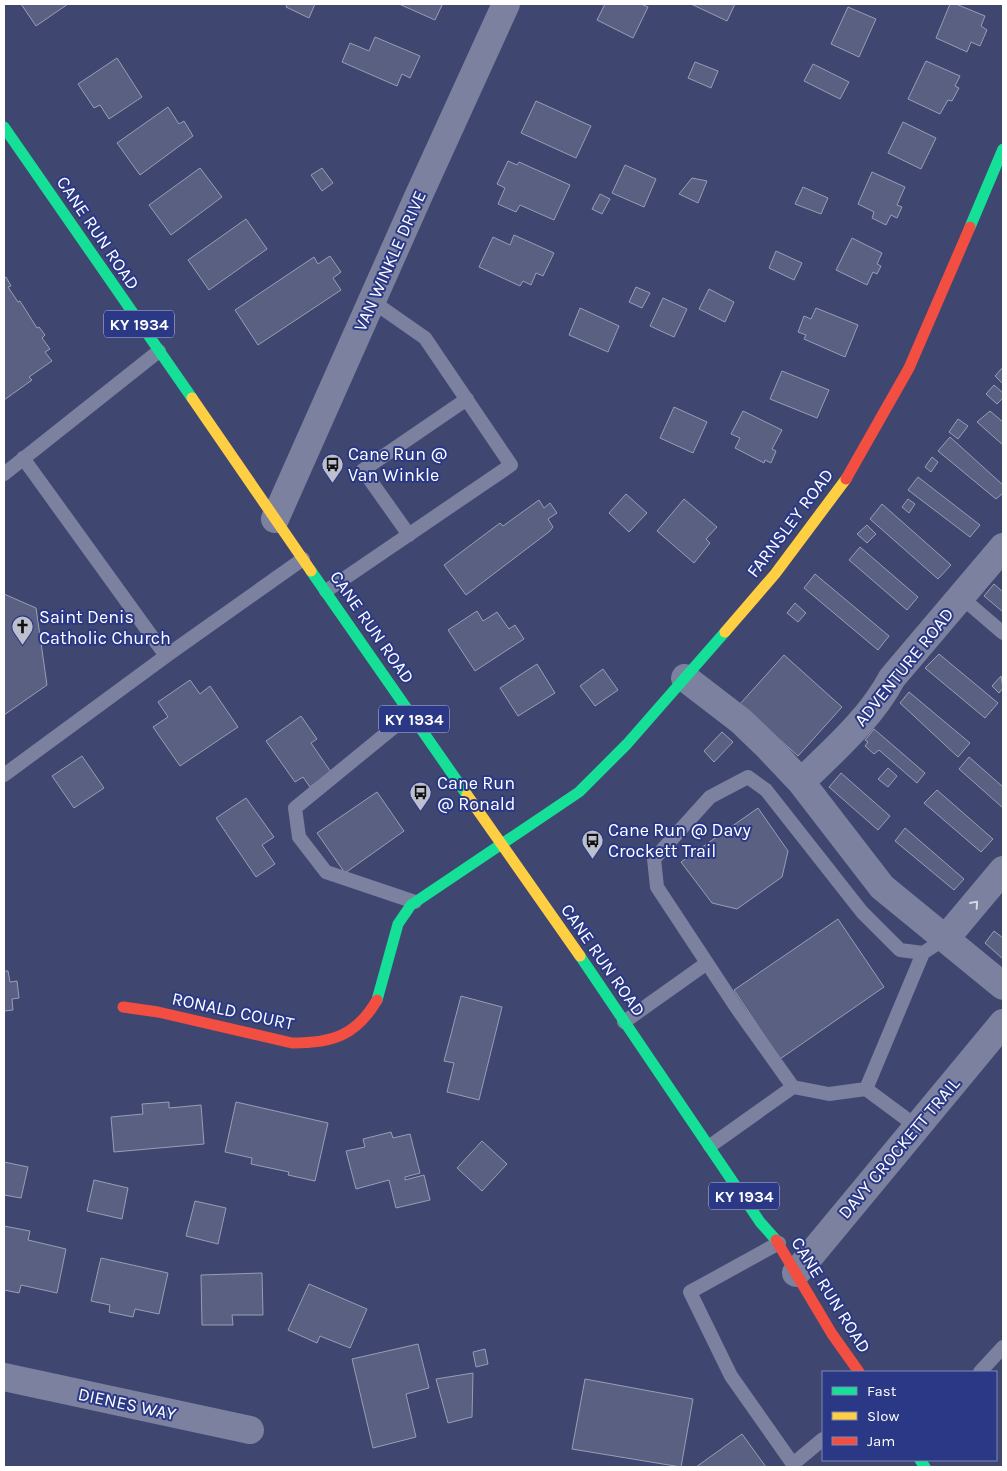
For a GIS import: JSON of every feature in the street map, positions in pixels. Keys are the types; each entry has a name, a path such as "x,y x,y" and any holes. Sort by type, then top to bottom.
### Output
{"main road":[{"name":"CANE RUN ROAD","path":"4,127 410,714 504,845 760,1222 779,1243 832,1334 858,1371"},
{"name":"FARNSLEY ROAD","path":"504,845 579,792 627,744 776,574 823,512 870,440 909,368 1003,148"},
{"name":"RONALD COURT","path":"123,1007 158,1012 292,1043 314,1043 335,1038 353,1030 368,1014 377,999 398,924 415,902 504,845"}],"street":[{"name":"VAN WINKLE DRIVE","path":"276,519 506,4"},
{"name":"ADVENTURE ROAD","path":"801,782 843,740 884,693 892,678 1003,547"},
{"path":"685,678 741,721 801,782 882,887 1003,986"},
{"path":"946,938 1003,870"},
{"name":"DAVY CROCKETT TRAIL","path":"796,1273 1003,1023"},
{"name":"DIENES WAY","path":"4,1378 250,1430"}],"lane":[{"path":"326,591 512,465 425,338 372,301"},
{"path":"4,474 159,351"},
{"path":"409,535 363,470 467,399"},
{"path":"23,458 166,656"},
{"path":"4,776 166,656 303,559"},
{"path":"961,597 1003,633"},
{"path":"410,714 295,808 299,837 326,872 415,902"},
{"path":"916,1126 866,1089 829,1094 793,1087 657,887 654,859 710,797 748,777 766,790 862,912 900,950 923,953"},
{"path":"866,1089 923,953 946,938"},
{"path":"624,1022 707,963"},
{"path":"710,1146 793,1087"},
{"path":"779,1243 690,1292 731,1376 794,1466 822,1440"},
{"path":"981,1371 1003,1347"}],"building":[{"path":"21,4 68,4 36,26"},
{"path":"287,4 315,4 309,18 286,7"},
{"path":"399,4 439,4 442,5 435,20"},
{"path":"605,4 641,4 648,7 633,38 597,20"},
{"path":"691,4 735,4 727,21"},
{"path":"950,4 956,4 985,16 981,26 987,30 980,46 971,42 967,52 936,38"},
{"path":"848,7 876,19 859,57 831,44"},
{"path":"375,37 420,56 410,78 402,74 397,86 342,62 350,43 369,51"},
{"path":"117,58 142,97 109,119 100,105 94,108 78,84"},
{"path":"926,61 960,76 955,86 959,88 952,101 948,100 940,114 908,99"},
{"path":"695,62 718,71 711,88 688,78"},
{"path":"813,64 849,82 840,99 804,81"},
{"path":"536,101 591,126 576,158 521,133"},
{"path":"168,107 179,124 184,121 193,136 140,175 117,143"},
{"path":"903,122 936,138 921,169 888,153"},
{"path":"508,161 517,165 519,162 570,185 554,220 520,205 516,212 498,204 505,188 497,184"},
{"path":"625,165 656,179 644,207 612,193"},
{"path":"200,168 222,197 171,235 149,205"},
{"path":"322,168 333,183 322,191 311,175"},
{"path":"872,172 905,187 897,205 902,207 897,218 891,215 886,225 872,218 874,212 858,204"},
{"path":"692,178 707,181 698,203 679,194"},
{"path":"803,187 828,198 821,214 795,204"},
{"path":"600,194 610,199 602,214 592,209"},
{"path":"246,219 267,249 209,290 188,260"},
{"path":"514,235 554,253 543,276 536,273 531,285 523,281 520,286 479,267 493,237 510,245"},
{"path":"852,238 882,253 877,264 881,266 877,274 873,272 867,285 836,270"},
{"path":"776,251 802,263 794,280 769,268"},
{"path":"330,256 341,272 333,278 341,290 258,345 235,310 314,257 318,264"},
{"path":"6,277 11,286 8,287 18,302 20,301 37,328 39,327 45,335 42,338 50,349 45,352 52,361 29,377 32,380 4,400 4,279"},
{"path":"636,287 650,293 642,308 629,302"},
{"path":"709,289 734,302 725,322 699,309"},
{"path":"663,298 687,309 674,337 650,326"},
{"path":"580,308 619,326 608,352 569,335"},
{"path":"816,308 858,325 845,357 804,339 806,335 798,332 804,316 811,319"},
{"path":"1003,367 1003,384 995,376"},
{"path":"782,371 829,390 817,418 770,399"},
{"path":"994,385 1003,393 1003,398 997,404 986,394"},
{"path":"674,407 707,422 693,453 660,438"},
{"path":"743,411 782,430 772,449 776,451 771,463 765,460 764,463 735,448 740,438 731,434"},
{"path":"990,411 1003,422 1003,445 977,422"},
{"path":"958,419 968,426 958,439 949,432"},
{"path":"950,437 1003,485 1003,493 996,499 938,451"},
{"path":"932,457 938,462 931,472 925,467"},
{"path":"918,477 980,525 970,537 908,490"},
{"path":"626,494 647,513 629,532 609,513"},
{"path":"684,499 717,527 706,539 710,543 694,563 657,531"},
{"path":"908,499 915,504 909,513 902,507"},
{"path":"539,500 544,508 550,503 557,513 548,519 553,527 550,531 466,595 444,565 500,523 503,526"},
{"path":"882,504 951,565 938,579 870,519"},
{"path":"867,525 876,534 867,543 857,534"},
{"path":"860,547 918,597 907,610 849,560"},
{"path":"815,574 889,636 878,650 804,588"},
{"path":"994,584 1003,592 1003,612 984,596"},
{"name":"Saint Denis Catholic Church","path":"4,594 36,608 47,685 4,715"},
{"path":"795,603 806,613 798,622 787,613"},
{"path":"477,611 483,621 497,612 509,629 515,625 524,639 475,671 448,630"},
{"path":"939,654 998,703 985,718 925,668"},
{"path":"784,655 842,707 798,756 740,704"},
{"path":"537,664 555,693 518,716 500,688"},
{"path":"603,669 618,690 595,706 580,686"},
{"path":"1001,676 1003,688 999,693 992,686"},
{"path":"190,680 200,694 210,686 238,727 180,766 153,727 168,717 158,702"},
{"path":"909,692 970,743 958,757 900,703"},
{"path":"301,716 317,739 311,743 331,772 310,787 303,777 295,782 266,741"},
{"path":"874,729 925,773 917,783 879,750 874,754 865,746 868,742 865,740"},
{"path":"722,732 733,742 714,762 704,751"},
{"path":"82,756 104,788 74,808 52,776"},
{"path":"969,757 1003,787 1003,808 959,769"},
{"path":"888,768 897,776 888,787 878,779"},
{"path":"841,773 890,816 878,830 829,787"},
{"path":"937,790 993,839 981,852 924,803"},
{"path":"377,792 404,831 345,873 317,833"},
{"path":"246,798 274,837 262,845 275,864 256,877 216,818"},
{"path":"758,808 788,851 782,877 737,909 712,903 681,862"},
{"path":"905,828 964,879 954,890 895,841"},
{"path":"838,919 884,987 780,1059 734,990"},
{"path":"994,931 1003,938 1003,959 985,943"},
{"path":"4,971 8,971 10,982 17,981 19,998 12,999 13,1010 4,1011"},
{"path":"461,996 502,1007 479,1100 447,1092 454,1063 444,1061"},
{"path":"169,1102 169,1108 201,1105 204,1144 114,1152 111,1117 143,1114 142,1104"},
{"path":"236,1102 328,1123 315,1181 288,1175 289,1172 251,1164 252,1158 225,1152"},
{"path":"391,1132 393,1138 410,1134 420,1173 405,1177 405,1180 424,1175 430,1200 396,1208 389,1180 356,1189 346,1151 365,1147 363,1139"},
{"path":"482,1141 507,1164 482,1191 457,1168"},
{"path":"4,1162 28,1167 21,1198 4,1195"},
{"path":"94,1180 128,1188 122,1219 87,1211"},
{"path":"195,1201 226,1208 218,1244 186,1236"},
{"path":"4,1226 30,1231 28,1240 66,1249 57,1293 21,1285 19,1293 4,1290"},
{"path":"101,1258 168,1273 159,1314 135,1309 133,1317 109,1312 110,1305 91,1301"},
{"path":"262,1273 263,1315 232,1315 233,1325 202,1325 201,1275"},
{"path":"309,1284 367,1309 350,1348 320,1336 317,1343 288,1330"},
{"path":"418,1344 429,1388 406,1394 416,1437 373,1448 352,1359"},
{"path":"485,1349 488,1364 476,1367 473,1352"},
{"path":"473,1373 472,1417 448,1423 436,1379"},
{"path":"585,1379 693,1399 681,1467 572,1449"},
{"path":"742,1434 766,1467 696,1467"}],"traffic: fast":[{"path":"4,127 192,398"},
{"path":"970,227 1003,149"},
{"path":"311,571 467,795"},
{"path":"377,1000 398,924 411,905 579,792 627,744 725,632"},
{"path":"580,956 760,1222 776,1240"},
{"path":"921,1461 925,1467"}],"traffic: slow":[{"path":"192,398 311,571"},
{"path":"725,632 775,574 846,479"},
{"path":"467,795 580,956"}],"traffic: jam":[{"path":"846,479 909,368 970,227"},
{"path":"123,1007 158,1012 292,1043 306,1043 331,1039 342,1035 360,1022 377,1000"},
{"path":"776,1240 832,1334 858,1371"}],"place":[{"name":"Cane Run @ Van Winkle","path":"332,483"},
{"name":"Saint Denis Catholic Church","path":"23,646"},
{"name":"Cane Run @ Ronald","path":"421,812"},
{"name":"Cane Run @ Davy Crockett Trail","path":"592,859"}]}
